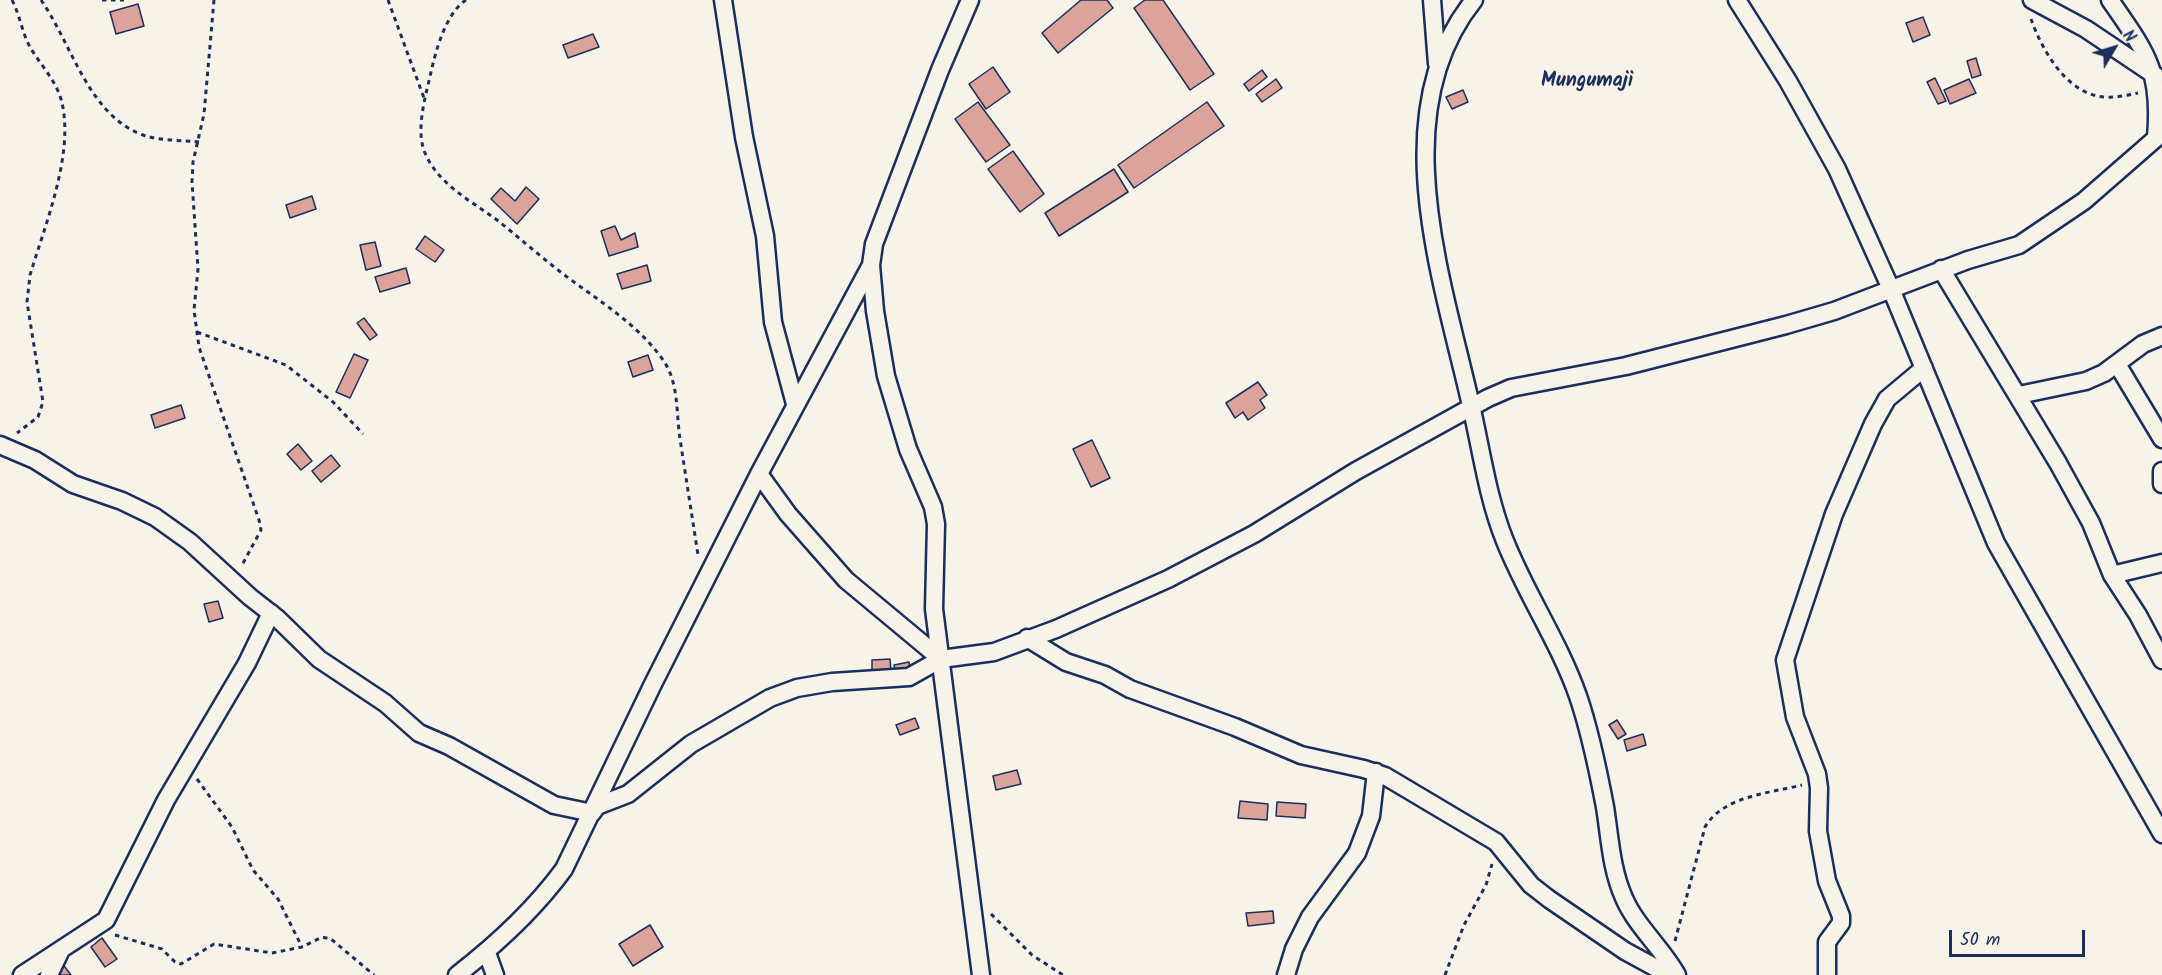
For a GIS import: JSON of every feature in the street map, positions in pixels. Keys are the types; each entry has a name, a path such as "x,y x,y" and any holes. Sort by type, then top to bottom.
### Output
{"street":[{"path":"723,0 744,136 765,236 773,322 795,404"},
{"path":"970,0 940,70 874,244 871,265 875,311 886,376 908,449 933,507 936,524 933,597 981,975"},
{"path":"1432,0 1437,65"},
{"path":"1474,0 1461,16 1437,65 1428,109 1426,185 1439,270 1499,526 1578,696 1595,764 1618,884 1628,906 1672,971"},
{"path":"1737,0 1788,81 1837,169 1892,289 1996,543 2162,834"},
{"path":"591,813 597,806 628,794 691,744 770,698 797,688 832,682 898,679 916,674 941,659 994,652 1066,624 1197,564 1254,534 1356,471 1511,388 1626,366 1786,325 1892,289 1941,269 2019,245 2098,189 2159,135 2157,83 2132,32 2110,0"},
{"path":"2030,6 2086,29 2157,83"},
{"path":"457,975 487,953 549,889 564,869 759,474 871,265"},
{"path":"1941,269 2019,395 2091,523 2112,575 2138,615 2162,660"},
{"path":"2019,395 2086,381 2117,364 2127,353 2162,336"},
{"path":"2117,364 2162,439"},
{"path":"1827,975 1827,942 1841,923 1841,916 1827,881 1818,831 1818,781 1795,717 1785,660 1834,514 1873,424 1887,399 1923,368"},
{"path":"2,446 35,460 73,484 122,501 154,517 190,542 272,613 319,660 379,698 419,733 449,746 554,806 591,813"},
{"path":"2162,471 2162,484"},
{"path":"759,474 788,514 846,580 941,659"},
{"path":"2112,575 2162,563"},
{"path":"22,975 93,930 106,920 113,910 166,800 192,752 247,663 272,613"},
{"path":"1027,638 1066,663 1105,675 1130,689 1235,727 1301,755 1376,772 1496,842 1532,885 1625,951 1672,971"},
{"path":"1286,975 1294,949 1310,917 1357,853 1371,816 1376,772"},
{"path":"49,975 61,949"},
{"path":"487,953 495,975"}],"path":[{"path":"2,446 38,417 43,402 27,302 30,274 58,184 63,140 63,106 59,92 31,47 12,0"},
{"path":"41,0 85,78 113,117 144,135 199,142"},
{"path":"102,0 124,0"},
{"path":"214,0 199,142 192,182 198,269 194,310 200,347 261,531 235,583"},
{"path":"388,0 425,100"},
{"path":"466,0 452,16 442,36 425,100 422,136 424,152 446,183 624,319 648,341 665,362 676,393 679,435 703,587"},
{"path":"2030,6 2044,49 2065,75 2080,88 2105,97 2157,83"},
{"path":"197,331 286,364 333,402 363,434"},
{"path":"192,752 191,769 232,827 253,870 278,899 302,947"},
{"path":"1672,971 1705,827 1712,816 1737,802 1818,781"},
{"path":"1445,975 1464,925 1486,885 1496,842"},
{"path":"969,891 1032,955 1063,975"},
{"path":"93,930 149,943 162,949 175,963 181,964 214,944 272,952 302,947 322,937 331,939 374,975"}],"building":[{"path":"1081,0 1107,0 1113,8 1058,53 1042,33"},
{"path":"1145,0 1163,0 1214,74 1190,90 1134,8"},
{"path":"138,4 144,26 116,34 110,12"},
{"path":"1923,17 1930,35 1913,42 1906,23"},
{"path":"593,34 599,47 568,58 563,45"},
{"path":"1976,58 1981,75 1972,78 1967,61"},
{"path":"993,67 1010,92 986,109 969,84"},
{"path":"1262,70 1267,77 1249,91 1244,84"},
{"path":"1935,78 1946,101 1938,104 1927,82"},
{"path":"1276,79 1282,88 1262,102 1256,94"},
{"path":"1969,79 1976,93 1950,104 1944,90"},
{"path":"1463,90 1468,102 1452,109 1446,97"},
{"path":"978,102 1010,145 986,162 955,119"},
{"path":"1207,102 1224,126 1134,188 1118,165"},
{"path":"1013,151 1044,194 1020,212 988,169"},
{"path":"1114,169 1128,192 1059,236 1045,213"},
{"path":"526,187 539,199 517,224 491,199 501,188 515,201"},
{"path":"312,196 316,209 290,218 286,205"},
{"path":"615,226 621,240 635,233 638,247 609,256 601,231"},
{"path":"425,236 444,250 435,262 416,249"},
{"path":"375,242 381,266 366,270 360,245"},
{"path":"647,265 651,281 622,289 617,274"},
{"path":"406,268 410,283 380,292 375,277"},
{"path":"364,318 377,335 370,340 357,323"},
{"path":"354,354 368,360 350,398 336,392"},
{"path":"648,355 653,370 633,377 628,362"},
{"path":"1258,382 1267,395 1260,400 1265,408 1248,420 1243,412 1235,418 1226,403"},
{"path":"181,405 185,418 155,428 151,415"},
{"path":"1092,440 1110,478 1091,487 1073,449"},
{"path":"298,444 312,461 301,470 287,454"},
{"path":"331,455 340,466 321,482 312,471"},
{"path":"218,601 223,618 209,622 204,604"},
{"path":"890,659 891,671 872,672 872,660"},
{"path":"909,662 911,674 896,677 894,665"},
{"path":"915,718 919,728 900,735 896,725"},
{"path":"1617,720 1626,734 1618,739 1609,725"},
{"path":"1643,734 1646,745 1627,751 1624,740"},
{"path":"1017,770 1021,784 996,790 993,776"},
{"path":"1240,801 1268,804 1267,820 1238,818"},
{"path":"1277,802 1306,804 1305,818 1276,816"},
{"path":"1273,911 1274,923 1248,926 1246,913"},
{"path":"650,925 663,947 633,966 619,944"},
{"path":"102,938 117,959 105,967 91,947"},
{"path":"61,962 71,975 60,975 55,967"}],"district":[{"name":"Mungumaji","path":"1587,83"}]}
